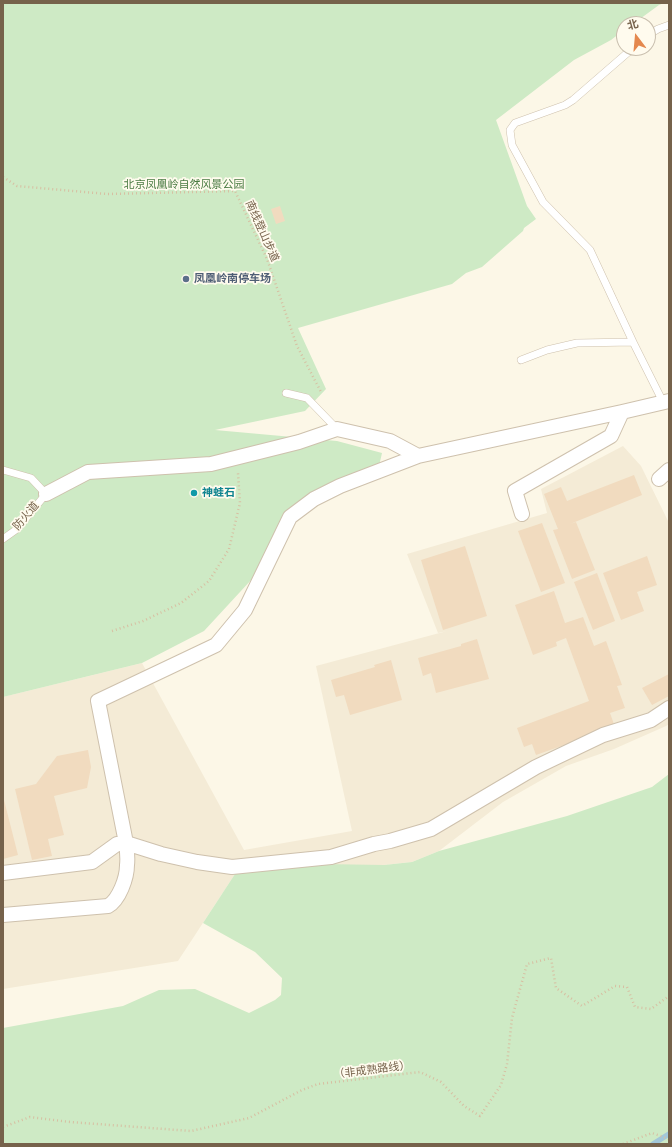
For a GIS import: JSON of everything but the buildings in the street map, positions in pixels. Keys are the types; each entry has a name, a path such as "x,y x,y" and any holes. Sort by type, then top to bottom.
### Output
{"street":[{"path":"3,915 108,906 112,904 123,886 128,866 126,842 98,701 184,662 216,645 244,610 290,517 314,499 340,486 418,456 666,402"},
{"path":"522,514 515,491 611,436 622,412"},
{"path":"46,494 88,472 211,464 299,442 337,429 390,441 418,456"},
{"path":"3,873 92,862 117,844 126,842 161,854 198,862 232,867 331,857 431,829 536,767 603,735 651,720 669,708"}],"lane":[{"path":"656,30 669,25"},
{"path":"624,56 565,106 516,123 510,130 512,145 543,202 590,250 633,342 666,402"},
{"path":"521,360 547,350 577,343 633,342"},
{"path":"286,393 307,398 337,429"},
{"name":"防火道","path":"3,470 31,478 46,494 17,529 3,539"}],"path":[{"name":"南线登山步道","path":"3,176 17,186 107,194 235,191 267,259 297,346 321,394"},
{"path":"112,631 143,621 181,603 209,581 229,549 240,503 239,481 235,458"},
{"name":"（非成熟路线）","path":"3,1127 30,1117 70,1122 191,1131 249,1118 302,1090 318,1084 420,1072 441,1082 464,1106 480,1116 501,1085 507,1064 512,1018 527,964 550,958 556,988 582,1006 615,986 627,987 635,1007 651,1009 669,996"},
{"path":"623,1144 652,1133 669,1139"}],"shaded area":[{"path":"623,446 641,466 669,523 669,724 614,749 566,766 503,802 439,851 412,862 235,874 178,961 3,989 3,697 142,663 244,850 352,831 316,666 447,631 438,633 407,554 547,513 541,489"}],"green space":[{"name":"北京凤凰岭自然风景公园","path":"3,3 664,3 644,16 616,16 616,36 574,60 496,120 527,206 536,219 524,228 523,231 482,267 466,273 452,284 298,328 326,389 305,411 215,430 337,441 382,453 379,466 288,514 252,579 204,631 142,663 3,697"},
{"path":"669,774 669,1144 3,1144 3,1028 123,1006 159,990 195,989 249,1013 275,1000 281,995 282,978 255,952 203,923 235,874 321,864 384,865 412,862 439,851 567,816 652,787"}],"waterway":[{"path":"653,1144 669,1134"}],"place":[{"name":"凤凰岭南停车场","path":"186,279"},
{"name":"神蛙石","path":"194,493"}]}
